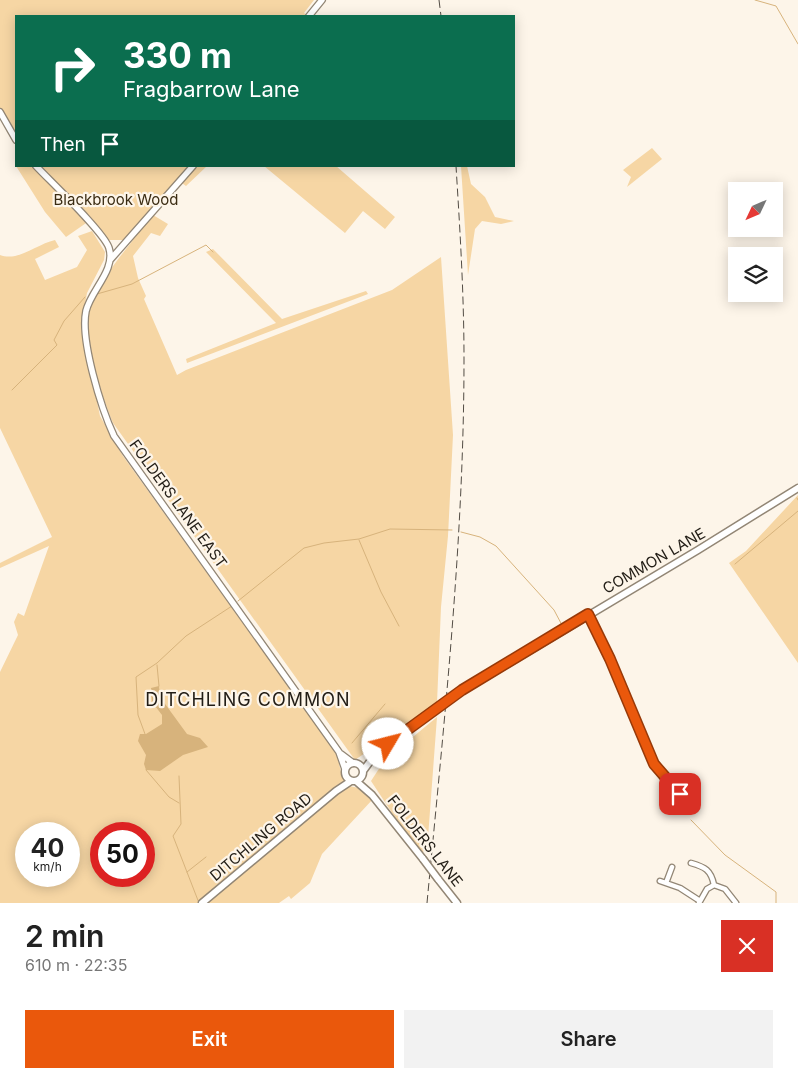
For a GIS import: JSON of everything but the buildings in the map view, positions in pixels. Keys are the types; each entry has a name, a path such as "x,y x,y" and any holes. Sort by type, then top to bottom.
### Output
{"main road":[{"name":"COMMON LANE","path":"354,781 374,756 456,694 698,550 798,488"},
{"name":"COMMON LANE","path":"345,771 355,763 374,756"},
{"name":"FOLDERS LANE","path":"355,763 363,772 372,795"},
{"name":"FOLDERS LANE","path":"345,771 347,778 372,795 458,903"},
{"name":"DITCHLING ROAD","path":"336,791 345,771"},
{"name":"DITCHLING ROAD","path":"202,903 336,791 354,781"}],"street":[{"path":"310,15 322,0"},
{"path":"0,112 15,138"},
{"path":"37,167 107,243 110,260"},
{"name":"FOLDERS LANE EAST","path":"192,167 110,260 91,299 85,321 90,358 108,423 127,455 210,568 339,752 345,771"},
{"path":"107,243 124,246"},
{"path":"588,614 610,659 654,764 670,786 692,804"},
{"name":"FOLDERS LANE EAST","path":"339,752 355,763"},
{"path":"691,863 707,868 712,874 714,885"},
{"path":"666,883 672,867"},
{"path":"660,881 686,890 700,902 707,889 714,885"},
{"path":"714,885 726,890 736,903"}],"green space":[{"path":"0,0 314,0 304,13 307,15 15,15 15,138 0,113"},
{"path":"652,148 662,159 627,187 631,177 623,170"},
{"name":"Blackbrook Wood","path":"17,167 206,167 186,186 179,181 148,212 168,224 160,236 151,233 133,256 138,278 146,296 144,299 177,375 392,290 441,257 453,435 448,536 441,607 437,703 355,760 113,423 99,385 91,353 88,339 88,315 90,306 100,286 133,240 107,240 89,221 66,237 45,212"},
{"path":"265,167 337,167 395,217 385,229 363,211 345,233"},
{"path":"461,167 467,167 471,184 485,197 495,217 514,221 501,224 482,221 475,229 468,275"},
{"path":"92,231 105,252 104,260 87,293 83,316 83,333 100,416 123,456 337,754 342,777 349,786 359,788 373,799 322,854 310,883 291,899 289,896 279,903 0,903 0,672 18,635 14,622 18,613 24,616 49,546 0,568 0,563 52,537 0,428 0,255 14,256 55,240 59,247 35,259 45,280 77,267 87,250 78,236"},
{"path":"213,249 282,319 366,291 368,294 187,363 186,359 276,323 206,252"},
{"path":"798,495 798,663 729,563 746,551"},
{"path":"437,717 427,851 421,852 398,822 371,781 384,761"}],"shaded area":[{"path":"159,686 160,697 187,734 200,738 208,747 183,755 160,771 146,770 144,764 146,755 138,741 140,734 146,734 162,724 162,715 152,702 151,688"}],"waterway":[{"path":"755,0 776,6 798,44"},
{"path":"97,294 132,284 206,245 213,252"},
{"path":"12,390 57,345 54,340 64,321 85,297"},
{"path":"735,564 798,511"},
{"path":"238,601 304,548 324,543 359,539 390,529 452,530"},
{"path":"461,532 480,537 496,546 554,610 563,627"},
{"path":"359,540 381,592 399,626"},
{"path":"145,734 138,715 136,677 157,663 186,636 232,606"},
{"path":"157,665 159,686"},
{"path":"352,743 385,704"},
{"path":"146,770 169,797 179,803"},
{"path":"179,776 181,824 173,836 199,903"},
{"path":"691,820 725,855 776,892 776,903"},
{"path":"187,872 206,857"}],"railway":[{"path":"439,0 441,15"},
{"path":"427,903 452,631 461,495 464,335 456,167"}],"district":[{"name":"DITCHLING COMMON","path":"248,700"}],"route":[{"path":"388,744 462,690 588,614 610,659 654,764 670,786 680,794"}]}
